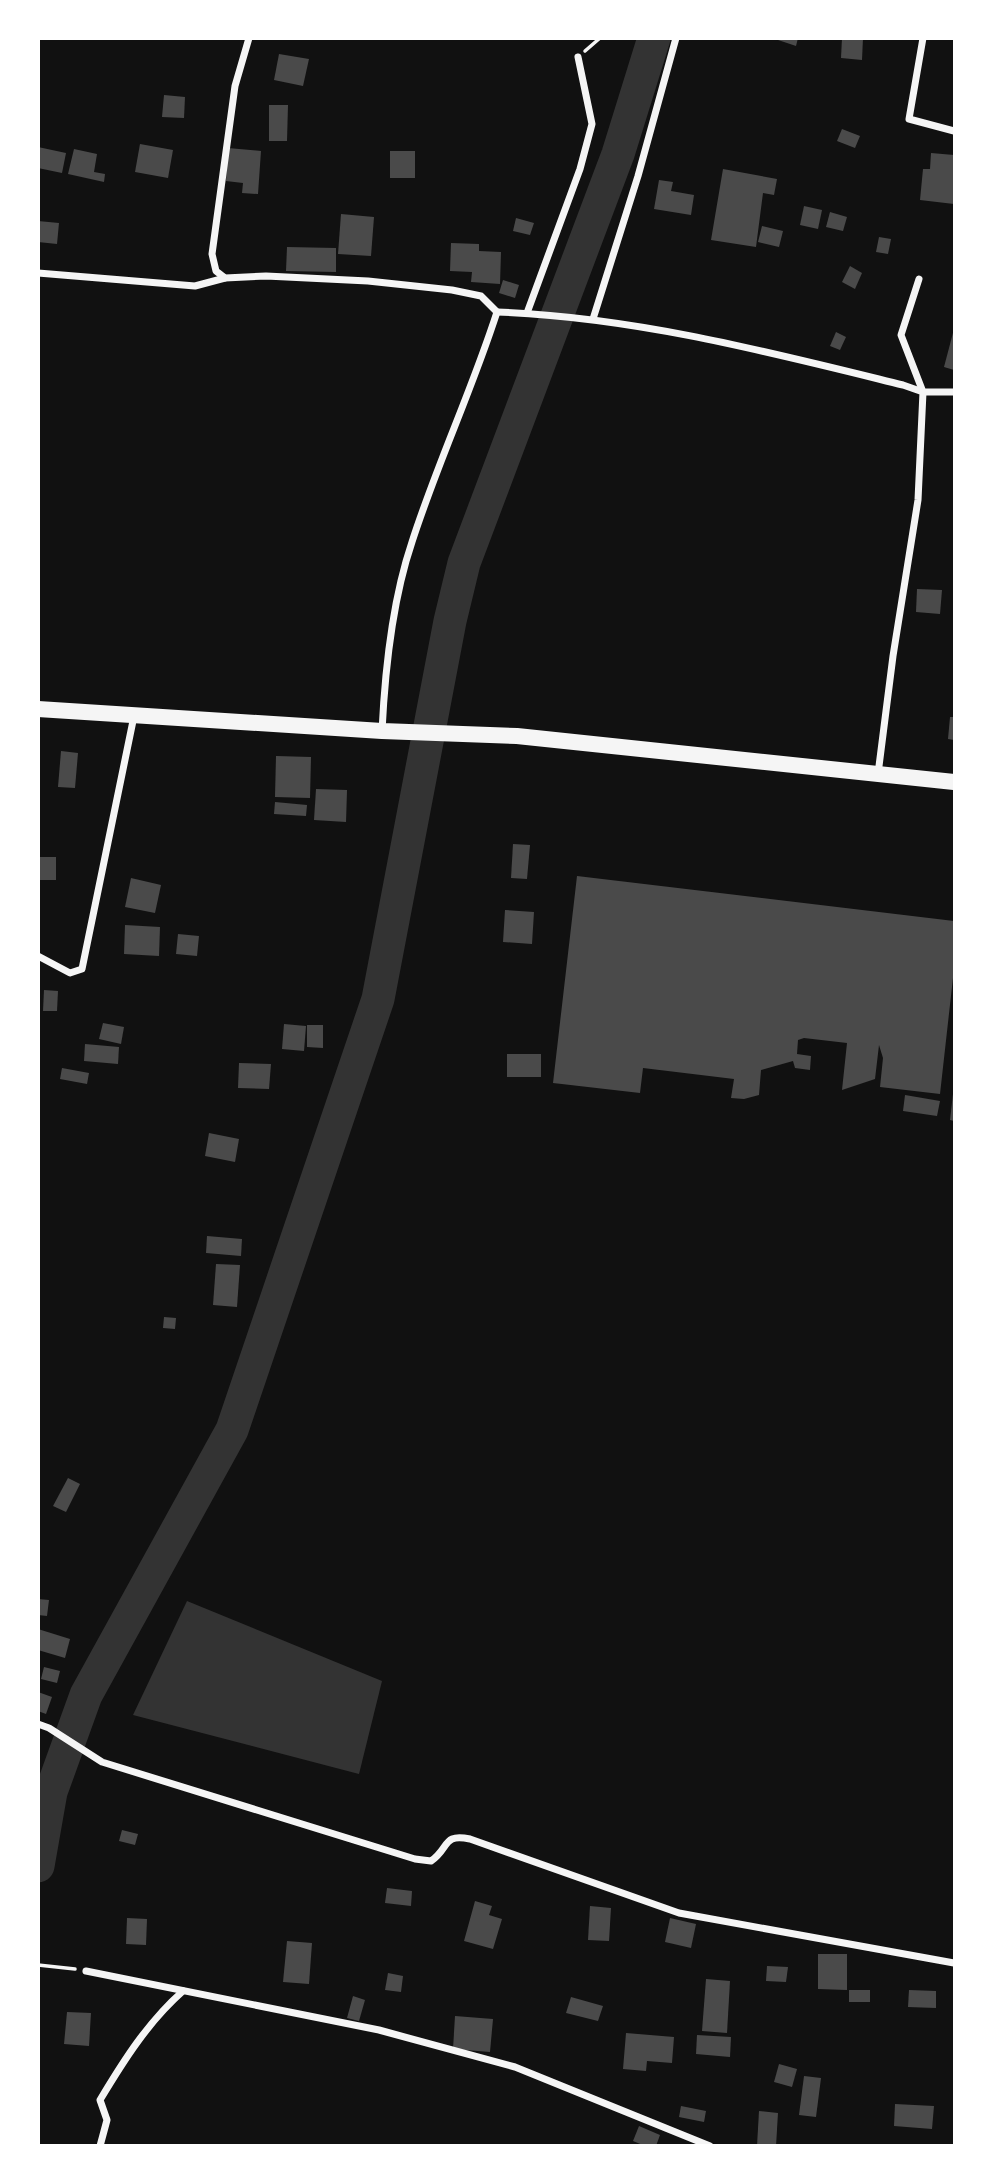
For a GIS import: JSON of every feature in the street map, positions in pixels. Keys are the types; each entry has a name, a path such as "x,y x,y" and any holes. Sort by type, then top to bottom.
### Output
{"main road":[{"path":"38,709 388,731 517,736 954,782"}],"street":[{"path":"225,278 216,271 212,254 236,86 249,38"},
{"path":"593,319 638,176 676,38"},
{"path":"923,38 909,119 954,131"},
{"path":"527,313 580,169 592,124 578,57"},
{"path":"38,273 195,286 225,278 267,276 355,280 452,290 481,296 496,312 593,319 737,345 903,385 923,393 954,392"},
{"path":"878,775 893,656 918,500 923,393 901,335 919,279"},
{"path":"388,731 388,649 411,545 460,418 496,312"},
{"path":"38,956 70,973 82,969 134,715"},
{"path":"38,1724 49,1728 102,1762 415,1859 431,1861 439,1856 449,1839 455,1836 679,1913 954,1963"},
{"path":"86,1971 379,2030 515,2067 710,2146"},
{"path":"100,2146 107,2120 100,2100 126,2055 151,2022 183,1991"}],"path":[{"path":"578,57 600,38"},
{"path":"38,1965 86,1971"}],"shaded area":[{"path":"187,1601 382,1681 359,1774 133,1715"}],"building":[{"path":"772,38 798,38 796,46"},
{"path":"842,38 863,38 862,60 841,58"},
{"path":"279,54 309,59 303,86 274,80"},
{"path":"164,95 185,97 184,118 162,117"},
{"path":"269,105 288,105 287,141 269,141"},
{"path":"842,129 860,136 855,148 837,141"},
{"path":"140,144 173,150 168,178 135,172"},
{"path":"38,147 66,153 62,173 38,168"},
{"path":"228,148 261,151 258,194 242,193 243,183 226,181"},
{"path":"74,149 97,154 94,172 105,174 104,182 68,174"},
{"path":"390,151 415,151 415,178 390,178"},
{"path":"931,153 954,155 954,204 920,200 923,169 930,169"},
{"path":"723,169 777,179 774,195 763,193 756,247 711,240"},
{"path":"659,180 673,182 671,191 694,195 691,215 654,209"},
{"path":"804,206 822,210 818,229 800,225"},
{"path":"830,212 847,217 843,231 826,227"},
{"path":"341,214 374,217 371,256 338,254"},
{"path":"516,218 534,223 530,235 513,231"},
{"path":"38,221 59,223 57,244 38,242"},
{"path":"762,226 783,231 779,247 758,242"},
{"path":"879,237 891,239 888,254 876,252"},
{"path":"451,243 479,244 479,251 501,252 500,284 471,282 472,272 450,271"},
{"path":"287,247 336,248 336,272 286,271"},
{"path":"850,266 862,273 855,289 842,282"},
{"path":"503,280 519,285 515,298 499,293"},
{"path":"954,329 954,370 944,367"},
{"path":"836,332 846,337 840,350 830,346"},
{"path":"917,589 942,590 940,614 916,612"},
{"path":"950,717 954,717 954,740 948,739"},
{"path":"61,751 78,753 75,788 58,787"},
{"path":"276,756 311,757 310,798 275,797"},
{"path":"316,789 347,790 346,822 314,820"},
{"path":"275,802 307,805 306,816 274,814"},
{"path":"513,844 530,845 527,879 511,878"},
{"path":"38,857 56,857 56,880 38,880"},
{"path":"577,876 954,921 954,969 940,1094 880,1087 883,1058 879,1045 875,1079 842,1090 847,1043 804,1038 798,1040 797,1054 811,1056 810,1070 795,1068 793,1061 761,1070 759,1095 744,1099 731,1098 734,1079 643,1068 640,1093 553,1083"},
{"path":"131,878 161,885 155,913 125,907"},
{"path":"505,910 534,912 532,944 503,942"},
{"path":"125,925 160,927 159,956 124,954"},
{"path":"178,934 199,936 197,956 176,954"},
{"path":"44,990 58,991 57,1011 43,1011"},
{"path":"103,1023 124,1027 121,1044 99,1039"},
{"path":"284,1024 306,1026 304,1051 282,1049"},
{"path":"307,1025 323,1025 323,1048 307,1047"},
{"path":"85,1044 119,1047 118,1064 84,1061"},
{"path":"507,1054 541,1054 541,1077 507,1077"},
{"path":"239,1063 271,1064 269,1089 238,1088"},
{"path":"62,1068 89,1073 87,1084 60,1079"},
{"path":"905,1095 940,1101 937,1116 903,1111"},
{"path":"954,1095 954,1121 950,1120"},
{"path":"209,1133 239,1139 235,1162 205,1156"},
{"path":"207,1236 242,1239 241,1256 206,1253"},
{"path":"216,1264 240,1265 237,1307 213,1305"},
{"path":"164,1317 176,1318 175,1329 163,1328"},
{"path":"68,1478 80,1484 66,1512 53,1506"},
{"path":"38,1599 49,1600 47,1616 38,1615"},
{"path":"38,1629 70,1639 65,1658 38,1650"},
{"path":"44,1667 60,1671 57,1683 41,1679"},
{"path":"38,1692 52,1697 46,1714 38,1711"},
{"path":"122,1830 138,1834 135,1845 119,1841"},
{"path":"387,1888 412,1891 411,1906 385,1903"},
{"path":"475,1901 492,1906 489,1915 502,1919 493,1949 464,1941"},
{"path":"590,1906 611,1908 609,1941 588,1940"},
{"path":"127,1918 147,1919 146,1945 126,1944"},
{"path":"670,1918 696,1924 691,1948 665,1942"},
{"path":"287,1941 312,1943 309,1984 283,1982"},
{"path":"818,1954 847,1954 847,1990 818,1989"},
{"path":"767,1966 788,1967 786,1982 766,1981"},
{"path":"388,1973 403,1976 401,1992 385,1990"},
{"path":"706,1979 730,1981 727,2033 702,2031"},
{"path":"849,1990 870,1990 870,2002 849,2002"},
{"path":"909,1990 936,1991 936,2008 908,2007"},
{"path":"353,1996 365,2000 359,2021 347,2018"},
{"path":"571,1997 603,2006 598,2021 566,2013"},
{"path":"67,2012 91,2013 89,2046 64,2044"},
{"path":"455,2016 493,2019 490,2052 453,2049"},
{"path":"626,2033 674,2037 672,2063 647,2061 646,2071 623,2069"},
{"path":"697,2035 731,2037 730,2057 696,2054"},
{"path":"779,2064 797,2069 792,2087 774,2082"},
{"path":"804,2076 821,2078 816,2117 799,2115"},
{"path":"895,2104 934,2106 932,2129 894,2126"},
{"path":"681,2106 706,2111 704,2122 679,2117"},
{"path":"759,2111 778,2113 776,2146 757,2146"},
{"path":"639,2126 660,2135 656,2146 645,2146 633,2141"}],"waterway":[{"path":"38,1866 51,1792 86,1695 232,1430 378,999 450,621 464,563 618,154 654,38"}]}
